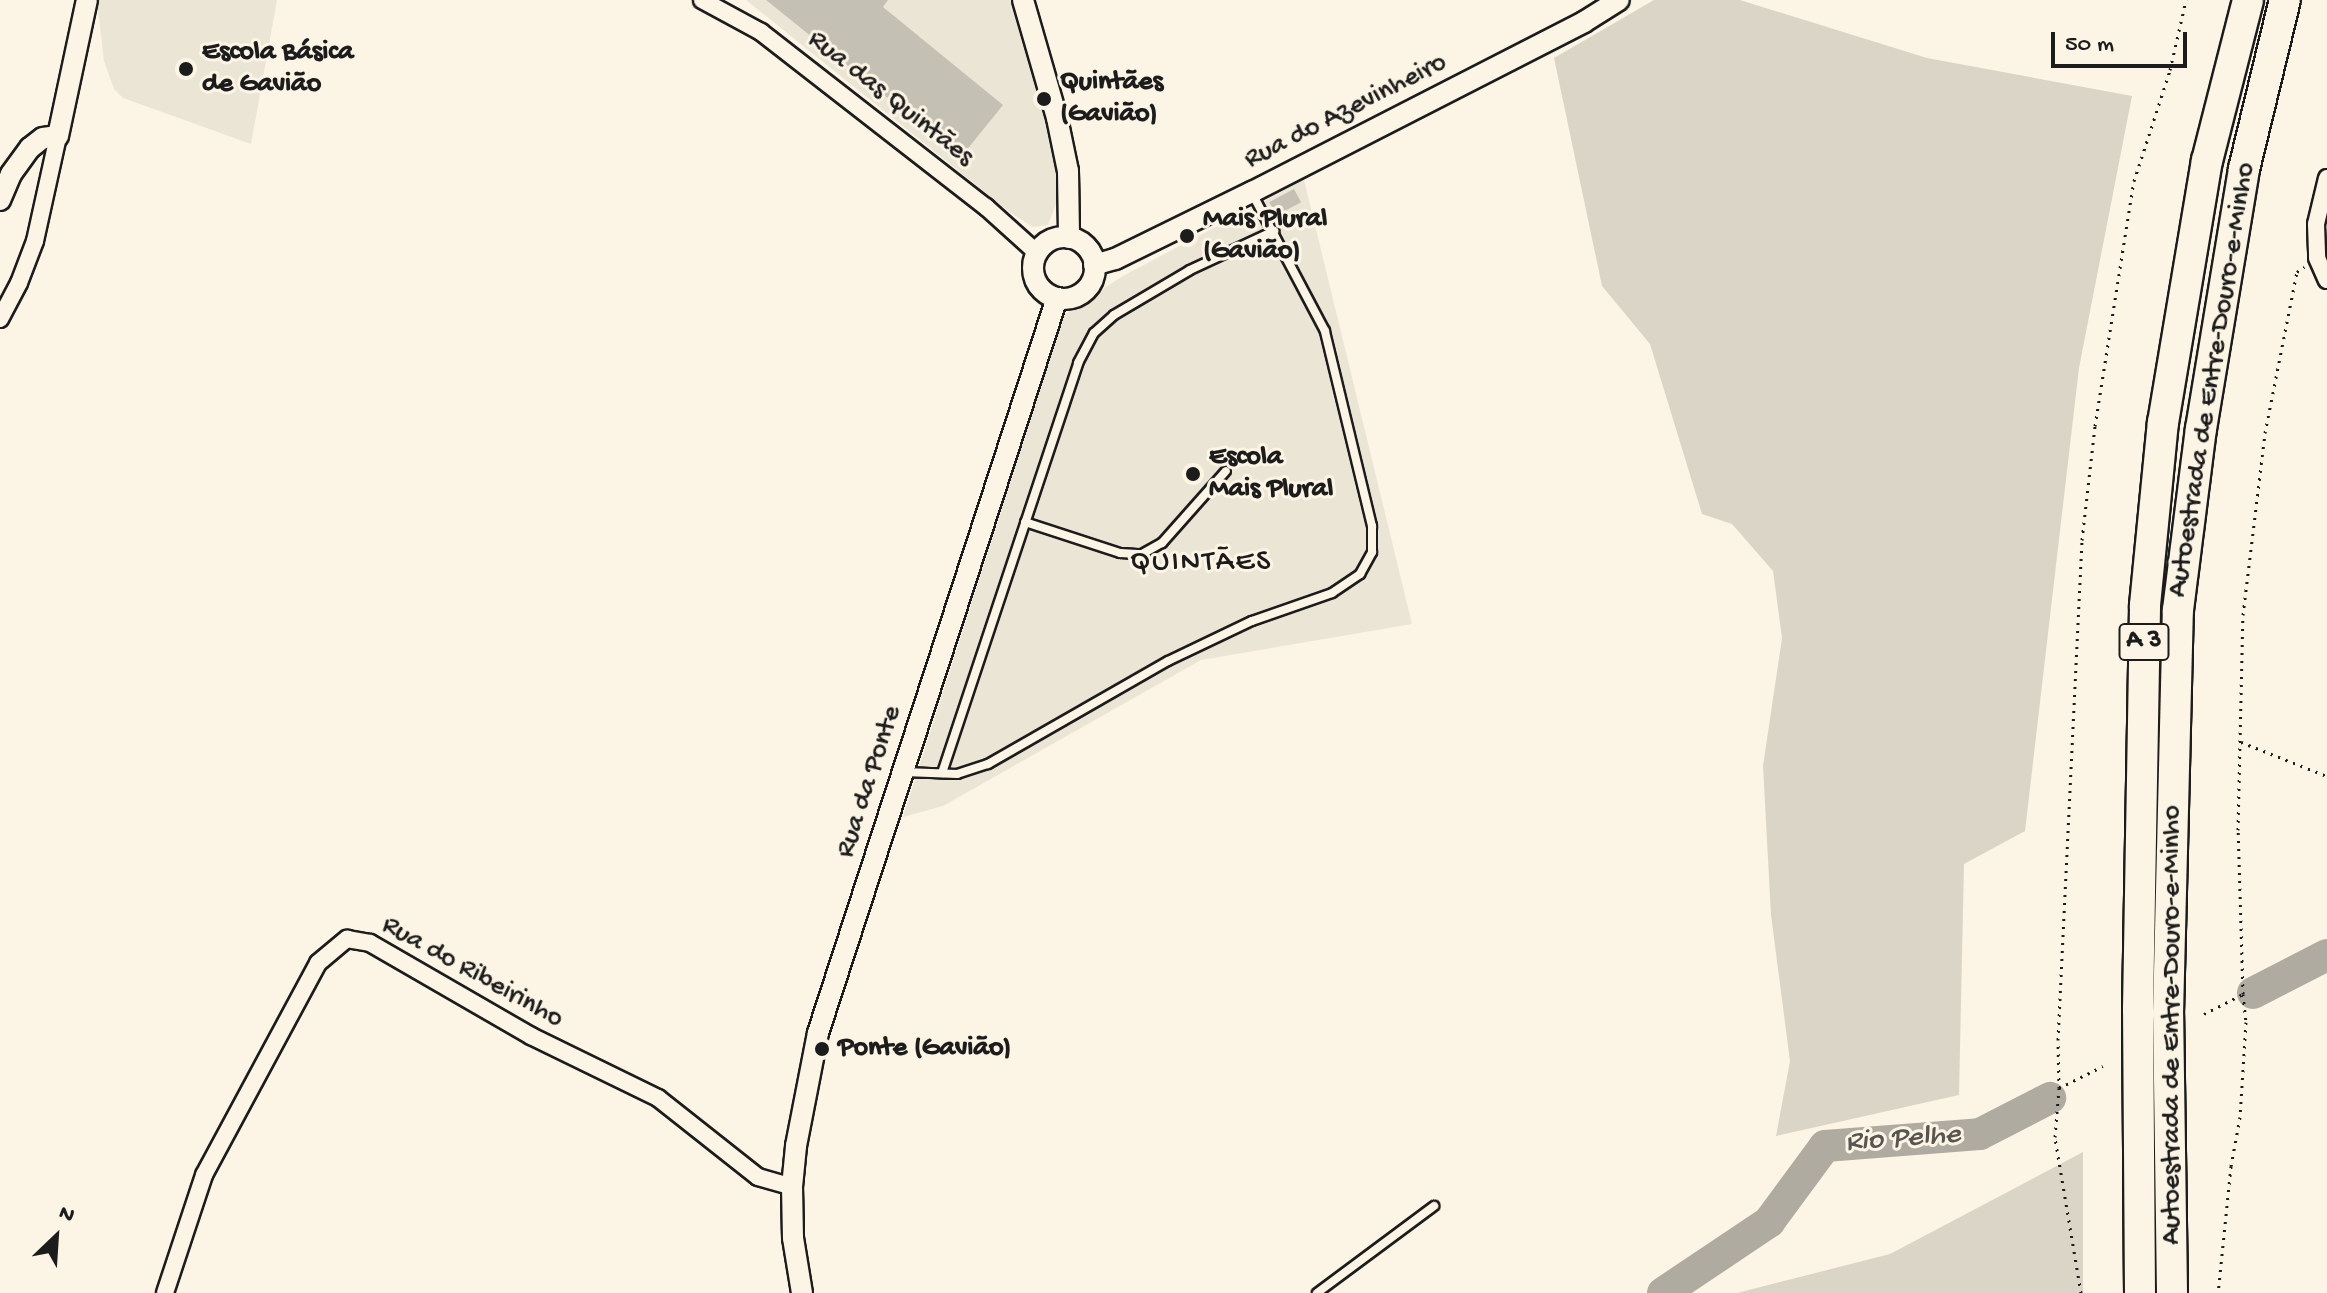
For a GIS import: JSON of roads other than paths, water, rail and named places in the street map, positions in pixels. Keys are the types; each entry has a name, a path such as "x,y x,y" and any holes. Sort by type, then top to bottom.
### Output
{"highway":[{"name":"Autoestrada de Entre-Douro-e-Minho","path":"2140,1293 2138,1009 2145,605 2163,423 2207,161 2248,0"},
{"name":"Autoestrada de Entre-Douro-e-Minho","path":"2172,1293 2168,1014 2178,610 2201,429 2244,169 2285,0"}],"street":[{"path":"0,319 19,283 35,241 87,0"},
{"name":"Rua das Quintães","path":"702,0 761,32 986,207 1037,253"},
{"path":"1023,0 1057,118 1068,171 1069,238"},
{"name":"Rua do Azevinheiro","path":"1094,265 1115,259 1252,192 1584,22 1619,0"},
{"path":"0,200 11,174 30,148 43,138 58,136"},
{"path":"2327,178 2317,258 2327,280"},
{"path":"1069,238 1087,247 1094,265 1087,288 1073,297 1057,298 1035,280 1033,262 1050,240 1069,238"},
{"name":"Rua da Ponte","path":"802,1293 793,1238 792,1187 796,1146 818,1033 835,972 904,772 1057,298"},
{"name":"Rua do Ribeirinho","path":"165,1293 204,1175 318,963 347,939 370,943 531,1036 658,1098 758,1177 792,1187"}],"lane":[{"path":"904,772 957,774 988,764 1168,661 1252,621 1332,593 1360,574 1372,552 1372,526 1325,331 1252,192"},
{"path":"942,773 1078,363 1094,333 1114,315 1190,270 1274,231"},
{"path":"1025,522 1120,553 1142,554 1162,543 1226,471"},
{"path":"1317,1293 1434,1206"}],"waterway":[{"name":"Rio Pelhe","path":"2253,993 2327,955"},
{"name":"Rio Pelhe","path":"1663,1293 1769,1222 1825,1146 1980,1134 2050,1098"}],"place":[{"name":"Escola Básica de Gavião","path":"186,69"},
{"name":"Quintães (Gavião)","path":"1044,99"},
{"name":"Mais Plural (Gavião)","path":"1187,236"},
{"name":"Escola Mais Plural","path":"1193,474"},
{"name":"Ponte (Gavião)","path":"822,1049"}],"district":[{"name":"QUINTÃES","path":"1201,564"}]}
